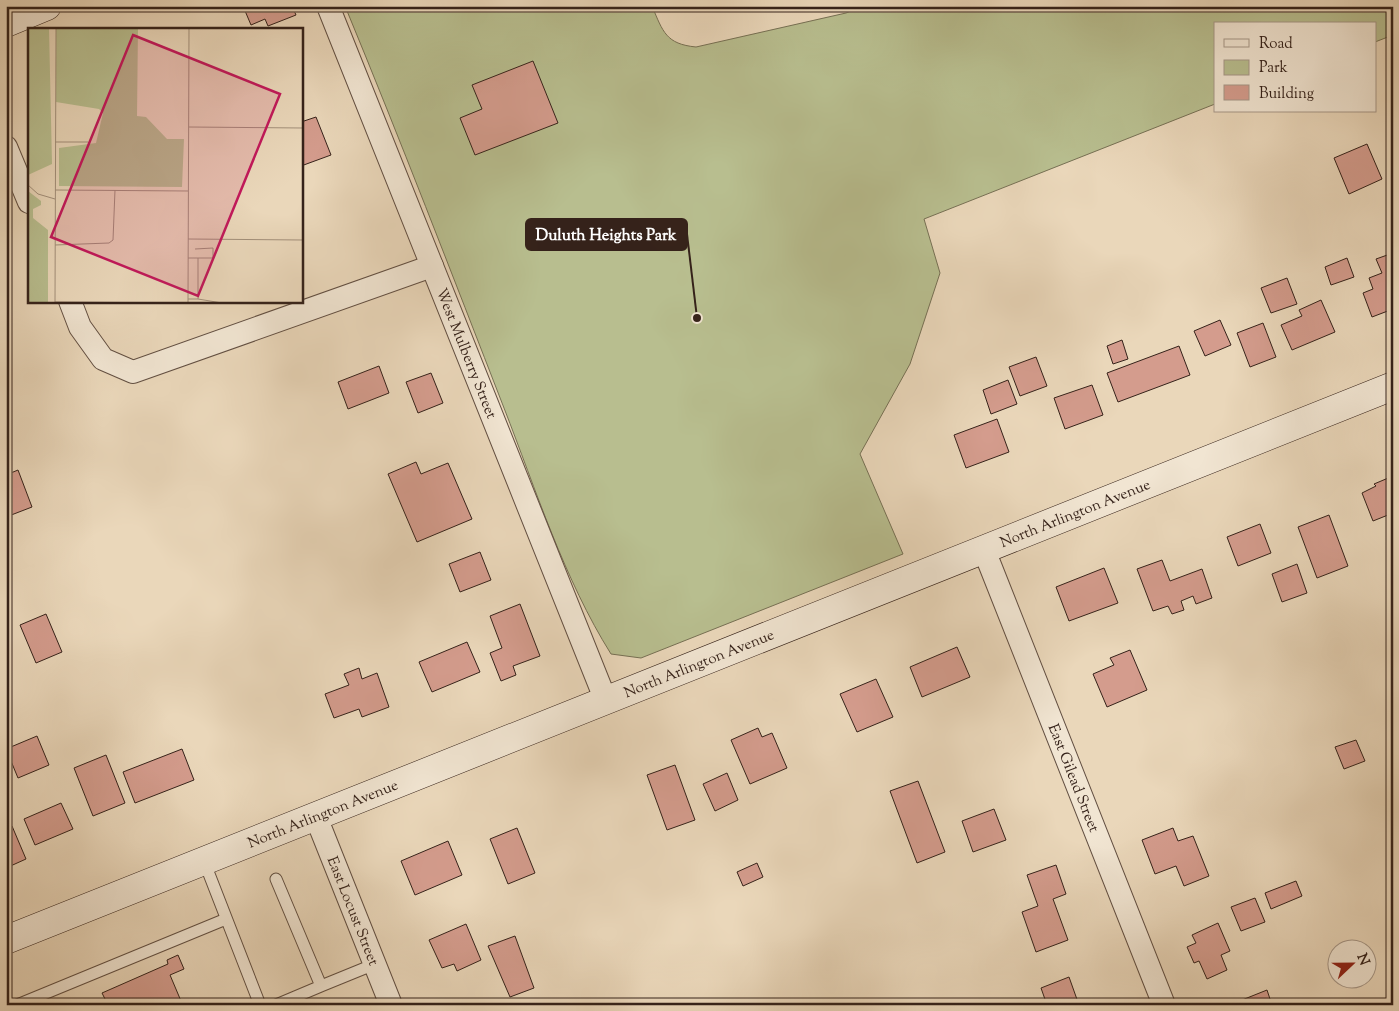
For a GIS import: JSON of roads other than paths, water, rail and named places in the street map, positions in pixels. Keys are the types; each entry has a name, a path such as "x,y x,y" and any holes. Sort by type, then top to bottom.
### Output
{"main road":[{"path":"6,23 47,6"},
{"name":"North Arlington Avenue","path":"6,940 1393,386"}],"street":[{"name":"West Mulberry Street","path":"328,6 606,701"},
{"path":"6,147 28,200"},
{"path":"70,302 80,327 103,359 132,372 432,266"},
{"name":"East Gilead Street","path":"984,550 1164,1005"},
{"name":"East Locust Street","path":"316,816 391,1005"}],"lane":[{"path":"204,861 260,1005"},
{"path":"276,879 321,986"},
{"path":"17,1005 226,919"},
{"path":"276,1005 375,964"}],"place":[{"name":"Duluth Heights Park","path":"697,318"}]}
